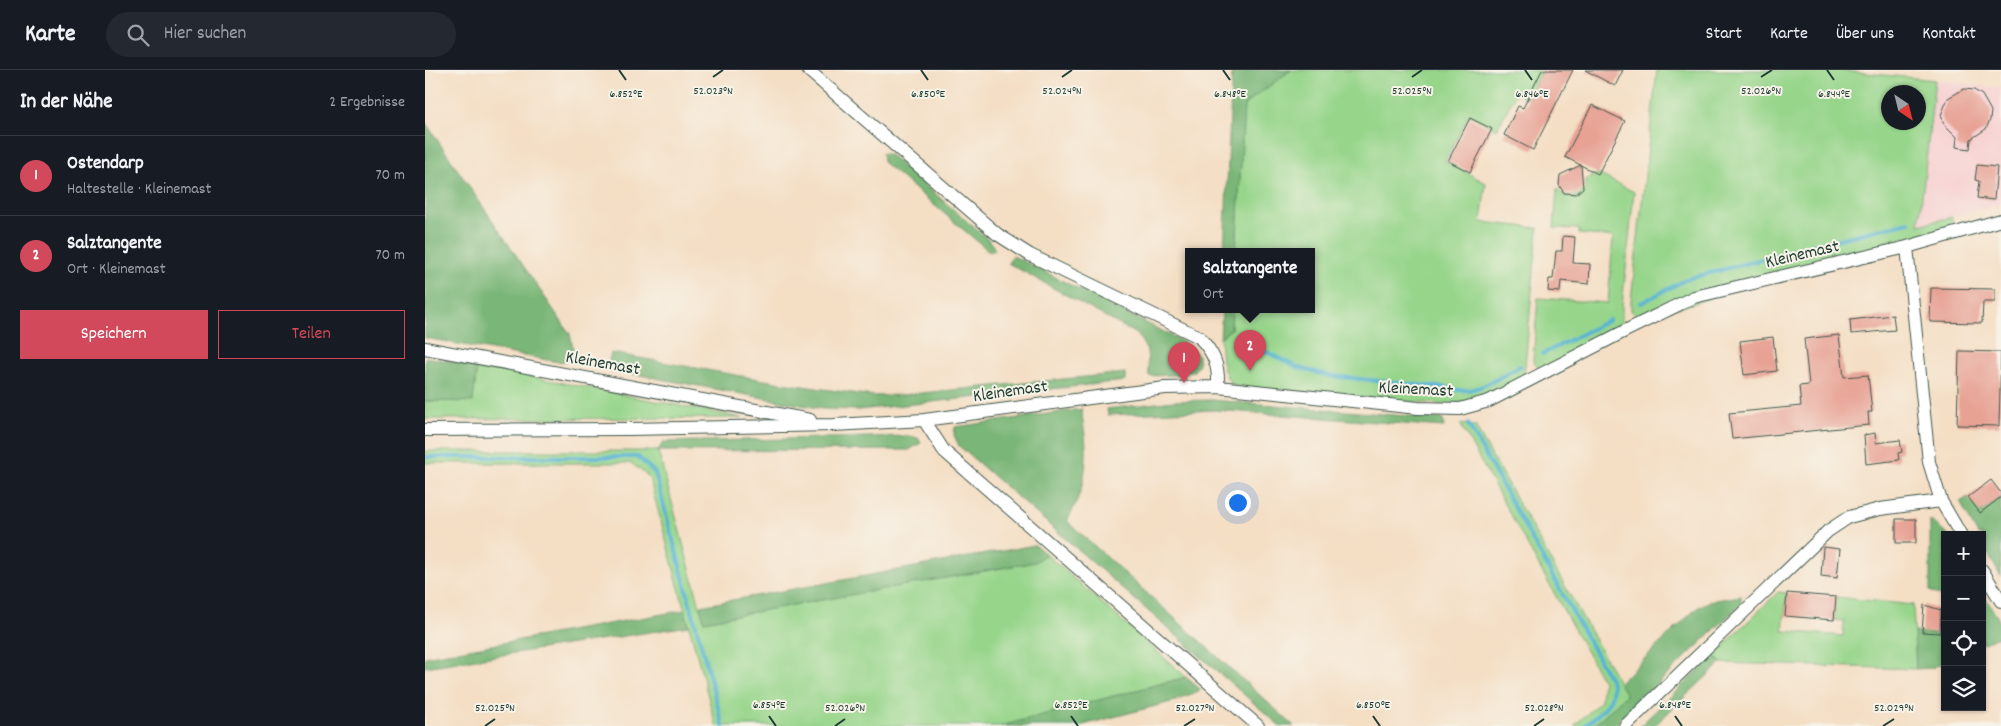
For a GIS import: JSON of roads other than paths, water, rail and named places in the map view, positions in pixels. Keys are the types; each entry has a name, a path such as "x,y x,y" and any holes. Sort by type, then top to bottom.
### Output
{"street":[{"path":"808,70 997,234 1030,255 1199,337 1214,354 1219,370 1218,387"},
{"name":"Kleinemast","path":"425,430 630,429 924,420 1165,388 1218,387 1418,408 1460,409 1489,402 1694,297 1907,247 2001,220"},
{"path":"1907,247 1929,462 1941,501 1959,531"},
{"name":"Kleinemast","path":"425,348 834,424"},
{"path":"924,420 944,451 1258,726"},
{"path":"1625,726 1828,530 1849,517 1873,511 1941,501"},
{"path":"1986,576 2001,601"}],"waterway":[{"path":"1810,246 1909,222"},
{"path":"1641,303 1687,279 1793,251"},
{"path":"1543,354 1609,320"},
{"path":"1236,337 1299,368 1330,376 1459,390 1468,390 1486,385 1520,366"},
{"path":"1468,424 1612,683 1613,690 1609,702 1585,726"},
{"path":"425,457 638,457 655,473 723,726"}],"place":[{"name":"Salztangente","path":"1250,371"},
{"name":"Ostendarp","path":"1184,383"}]}
